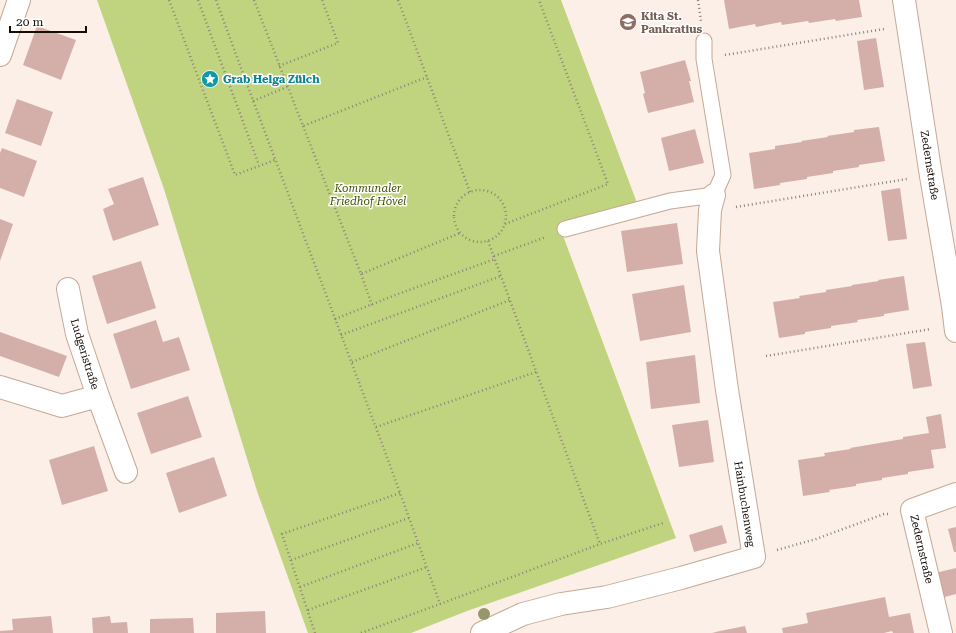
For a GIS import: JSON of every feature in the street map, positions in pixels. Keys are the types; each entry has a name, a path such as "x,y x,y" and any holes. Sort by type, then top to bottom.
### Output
{"street":[{"path":"0,55 19,0"},
{"name":"Zedernstraße","path":"904,0 956,328"},
{"name":"Hainbuchenweg","path":"482,633 523,614 561,604 607,597 754,557 727,390 708,251 712,203"},
{"name":"Ludgeristraße","path":"68,289 77,334 126,472"},
{"name":"Ludgeristraße","path":"0,387 62,406 98,396"},
{"name":"Zedernstraße","path":"941,633 912,510 956,494"}],"lane":[{"path":"565,230 670,201 712,203 723,176 704,59 704,41"}],"path":[{"path":"169,0 235,176 275,160"},
{"path":"198,0 259,166"},
{"path":"216,0 352,362 440,604"},
{"path":"254,0 372,304"},
{"path":"279,66 338,43 322,0"},
{"path":"398,0 470,192"},
{"path":"505,224 608,184 539,0"},
{"path":"704,59 908,25"},
{"path":"303,126 427,77"},
{"path":"253,101 287,87"},
{"path":"712,203 738,207 931,176"},
{"path":"483,190 496,195 502,202 506,212 505,224 500,233 488,241 474,242 462,236 454,222 454,213 458,202 470,192 483,190"},
{"path":"335,319 565,230"},
{"path":"361,274 460,233"},
{"path":"488,241 600,544"},
{"path":"341,335 501,276"},
{"path":"352,362 510,300"},
{"path":"766,356 956,328"},
{"path":"376,427 536,372"},
{"path":"315,633 282,534 400,493"},
{"path":"754,557 810,541 884,514 912,510"},
{"path":"291,560 409,518"},
{"path":"360,633 600,544 663,523"},
{"path":"300,587 418,543"},
{"path":"308,610 427,567"}],"green space":[{"name":"Kommunaler Friedhof Hövel","path":"97,0 561,0 637,203 559,225 676,538 467,611 411,633 308,633 257,491 164,189"}],"building":[{"path":"724,0 859,0 862,17 809,23 808,21 782,25 781,22 756,27 755,24 729,29"},
{"path":"37,26 76,40 61,80 23,65"},
{"path":"876,38 884,87 864,90 857,41"},
{"path":"685,60 691,81 689,81 694,102 648,113 643,94 645,93 640,72"},
{"path":"17,99 53,112 41,146 5,133"},
{"path":"879,127 885,161 833,171 833,173 807,177 807,179 780,183 780,185 754,189 749,153 775,149 775,146 854,132 854,130"},
{"path":"695,129 704,163 669,171 661,138"},
{"path":"2,148 37,161 24,197 0,188 0,153"},
{"path":"143,177 159,225 113,241 103,209 114,204 108,189"},
{"path":"900,188 907,239 888,241 881,191"},
{"path":"0,219 13,224 0,261"},
{"path":"677,223 683,264 627,272 621,231"},
{"path":"141,261 156,308 107,324 92,276"},
{"path":"904,276 909,310 857,320 858,322 831,326 831,328 805,332 805,334 779,338 773,302 800,298 799,296 826,292 826,290"},
{"path":"684,285 691,332 640,341 632,294"},
{"path":"156,320 163,342 179,337 190,370 131,389 113,334"},
{"path":"0,332 67,356 59,377 0,356"},
{"path":"925,342 932,386 913,389 906,344"},
{"path":"695,355 700,403 651,409 646,362"},
{"path":"188,396 202,437 151,454 137,413"},
{"path":"941,414 946,448 931,450 934,468 882,478 882,480 856,484 856,486 829,490 830,492 803,496 798,460 825,456 824,453 929,433 926,417"},
{"path":"708,420 714,462 679,467 672,425"},
{"path":"94,446 108,491 62,505 49,460"},
{"path":"214,457 227,496 179,513 166,473"},
{"path":"722,525 727,543 694,552 689,535"},
{"path":"956,527 956,552 954,552 948,529"},
{"path":"956,568 956,594 941,598 935,573"},
{"path":"885,597 889,617 910,613 914,633 893,633 892,631 884,633 783,633 782,628 808,623 806,613"},
{"path":"265,611 266,633 216,633 216,613"},
{"path":"51,616 53,633 0,633 0,631 13,630 12,619"},
{"path":"110,616 111,623 127,622 128,633 93,633 92,618"},
{"path":"193,618 194,633 150,633 150,619"},
{"path":"745,626 747,633 712,633 720,631"}],"place":[{"name":"Kita St. Pankratius","path":"628,22"},
{"name":"Grab Helga Zülch","path":"210,79"}]}
